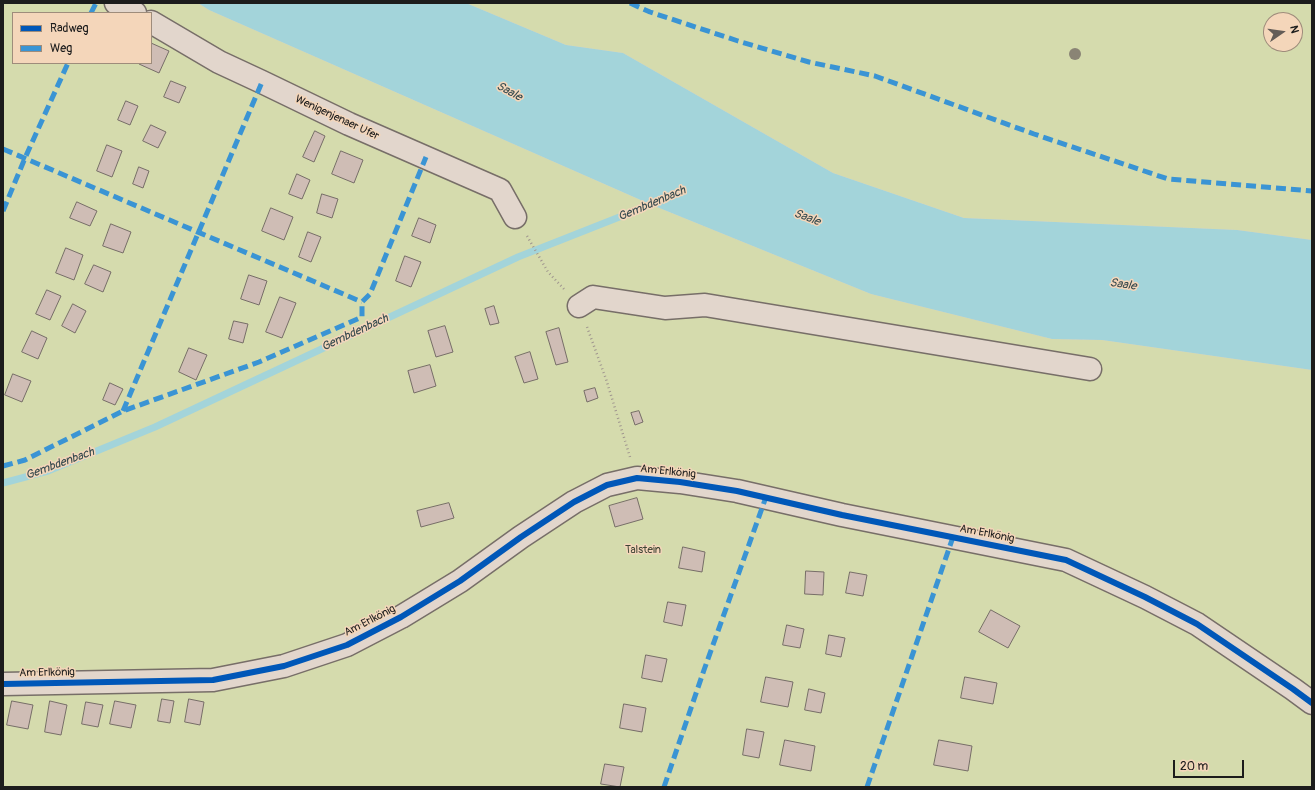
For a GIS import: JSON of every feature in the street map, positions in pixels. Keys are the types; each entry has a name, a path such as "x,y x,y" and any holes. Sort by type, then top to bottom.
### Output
{"street":[{"path":"116,3 133,12"},
{"name":"Wenigenjenaer Ufer","path":"152,23 233,69 349,124 500,190 515,217"},
{"path":"580,306 593,297 665,308 705,305 1090,369"},
{"name":"Am Erlkönig","path":"3,684 213,680 284,666 347,645 401,617 460,582 521,536 574,502 607,485 637,478 737,490 842,514 1066,560 1145,597 1197,624 1312,703"}],"path":[{"path":"533,246 548,272 580,306 606,379 637,478"}],"green space":[{"name":"Talstein","path":"3,3 198,3 209,10 652,205 871,294 1052,339 1102,340 1312,370 1312,787 3,787"},
{"path":"466,3 1312,3 1312,240 1237,230 964,218 833,173 623,53 566,45"}],"water":[{"name":"Saale","path":"198,3 466,3 566,45 623,53 833,173 964,218 1237,230 1312,240 1312,370 1102,340 1052,339 871,294 652,205 209,10"}],"building":[{"path":"152,43 169,51 159,73 139,64 152,64"},
{"path":"171,81 186,87 179,103 164,97"},
{"path":"126,101 138,106 130,125 118,120"},
{"path":"151,125 166,132 158,148 143,141"},
{"path":"315,131 325,136 314,162 303,157"},
{"path":"107,145 122,151 112,177 97,171"},
{"path":"341,151 363,160 354,183 332,174"},
{"path":"139,167 149,171 143,188 133,184"},
{"path":"297,174 310,180 302,199 289,194"},
{"path":"322,194 338,199 332,218 317,213"},
{"path":"77,202 97,211 90,226 70,218"},
{"path":"271,208 293,217 284,240 262,231"},
{"path":"419,218 436,225 430,243 412,236"},
{"path":"111,224 131,232 123,253 103,246"},
{"path":"308,232 321,237 311,262 299,257"},
{"path":"66,248 83,255 74,280 56,273"},
{"path":"405,256 421,262 411,287 396,281"},
{"path":"94,265 111,272 103,292 85,284"},
{"path":"249,275 267,281 259,305 241,299"},
{"path":"47,290 61,296 50,320 36,314"},
{"path":"280,297 296,303 282,338 266,332"},
{"path":"73,304 86,311 75,333 62,326"},
{"path":"494,306 499,323 490,325 485,309"},
{"path":"234,321 248,324 243,343 229,339"},
{"path":"445,326 453,352 436,357 428,331"},
{"path":"559,328 568,362 556,365 546,332"},
{"path":"32,331 47,338 38,359 22,352"},
{"path":"189,348 207,355 196,380 179,372"},
{"path":"530,352 538,379 524,383 515,357"},
{"path":"430,365 436,386 414,393 408,371"},
{"path":"13,374 31,381 22,402 5,395"},
{"path":"110,383 123,389 115,405 103,400"},
{"path":"595,388 598,398 587,402 584,391"},
{"path":"639,411 643,422 635,425 631,413"},
{"path":"637,498 643,519 615,527 609,506"},
{"path":"449,503 454,518 421,527 417,511"},
{"path":"683,547 705,552 702,572 679,568"},
{"path":"806,571 824,572 823,595 805,594"},
{"path":"850,572 867,575 863,596 846,593"},
{"path":"668,602 686,605 682,626 664,622"},
{"path":"991,610 1020,626 1008,648 979,632"},
{"path":"787,625 804,629 800,648 783,645"},
{"path":"829,635 845,638 841,657 826,654"},
{"path":"646,655 667,659 662,682 642,678"},
{"path":"766,677 793,682 788,707 761,702"},
{"path":"965,677 997,683 993,704 961,698"},
{"path":"809,689 825,693 821,713 805,710"},
{"path":"162,699 174,701 170,723 158,721"},
{"path":"189,699 204,702 200,725 185,722"},
{"path":"12,701 33,705 28,729 7,725"},
{"path":"50,701 67,705 61,735 45,732"},
{"path":"115,701 136,705 131,728 110,724"},
{"path":"86,702 103,705 98,727 82,724"},
{"path":"624,704 646,708 642,732 620,728"},
{"path":"747,729 764,732 759,758 743,755"},
{"path":"785,740 815,746 811,771 780,765"},
{"path":"939,740 972,746 968,771 934,765"},
{"path":"605,764 624,767 620,787 601,784"}],"waterway":[{"name":"Gembdenbach","path":"3,483 48,471 155,427 518,257 660,201"}],"marked path":[{"path":"92,12 96,3"},
{"path":"630,3 650,12 738,41 809,62 875,76 1034,134 1168,179 1312,191"},
{"path":"3,211 68,64"},
{"path":"123,411 262,82"},
{"path":"3,149 362,302"},
{"path":"3,466 25,460 123,411 259,362 362,317 362,302 370,294 426,157"},
{"path":"664,787 766,497"},
{"path":"867,787 953,537"}],"cycle path":[{"path":"3,684 213,680 284,666 347,645 401,617 460,581 521,537 574,502 607,485 637,478 680,482 737,491 842,515 1066,560 1145,597 1197,624 1312,703"}]}
